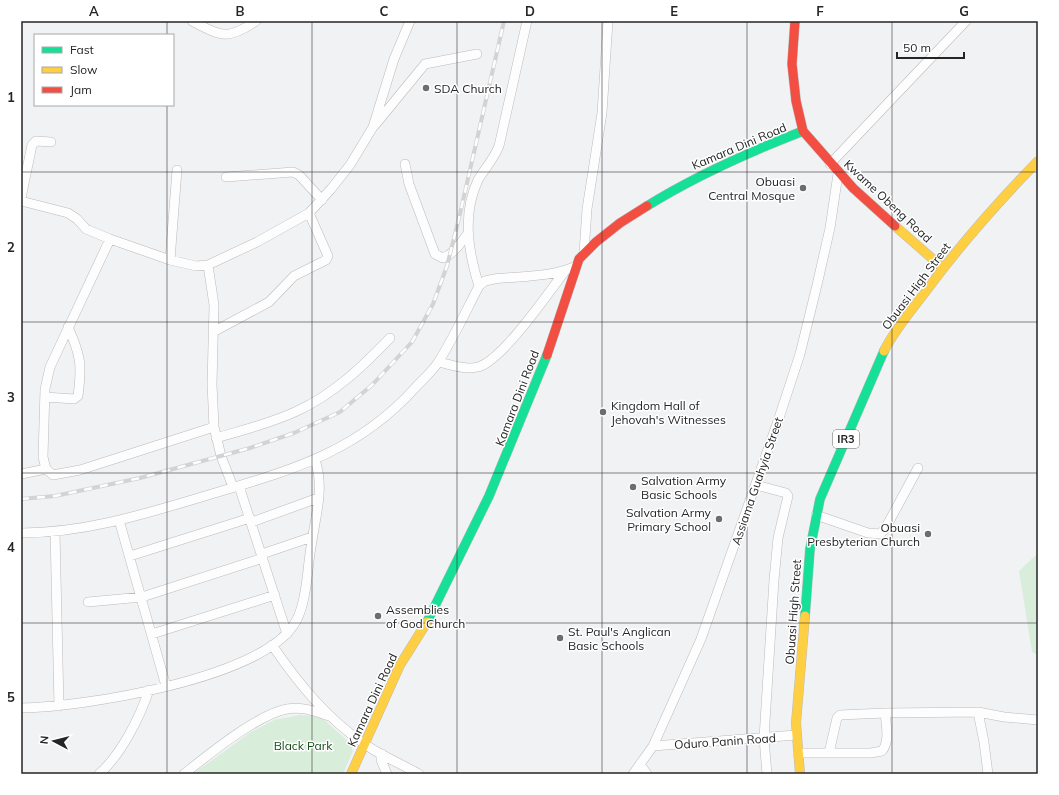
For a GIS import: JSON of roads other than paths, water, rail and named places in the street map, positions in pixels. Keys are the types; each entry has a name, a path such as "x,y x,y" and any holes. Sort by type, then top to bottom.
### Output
{"street":[{"path":"192,21 223,35 239,32 256,21"},
{"path":"373,127 394,59 410,21"},
{"path":"479,286 470,256 468,235 474,191 499,146 527,21"},
{"path":"584,253 587,209 602,113 608,21"},
{"path":"795,21 792,70 796,101 803,131"},
{"path":"830,164 966,21"},
{"path":"21,201 68,213 86,230 110,240 170,260 196,266 208,265 257,242 309,213 322,200 350,165 373,127 384,116 420,68 425,64 477,54"},
{"name":"Kamara Dini Road","path":"351,774 366,745 400,665 429,620 507,456 543,368 576,266 584,253 620,223 682,184 739,156 803,131"},
{"name":"Kwame Obeng Road","path":"803,131 838,174 943,268"},
{"path":"21,198 32,145 36,142 51,142"},
{"name":"Obuasi High Street","path":"800,774 796,735 810,549 816,514 823,492 887,346 904,318 943,268 1007,193 1038,160"},
{"path":"404,164 409,184 435,254 443,258 446,257 452,253 468,235"},
{"path":"170,260 177,170"},
{"path":"226,177 293,172 299,175 322,200"},
{"name":"Assiama Guahyia Street","path":"633,774 653,746 701,638 756,485 800,354 824,255 838,174"},
{"path":"213,332 269,302 294,276 326,260 328,256 309,213"},
{"path":"110,240 50,368 45,389 43,457 46,469 53,475 80,470 214,427"},
{"path":"208,265 214,297 212,384 216,438 251,520 287,634"},
{"path":"21,532 55,532 119,520 236,486 315,460 364,433 388,414 407,396 439,362 479,286 494,279 565,271 576,266"},
{"path":"439,362 465,367 477,367 487,363 497,354 525,322 565,271"},
{"path":"45,397 74,399 78,396 81,372 78,351 68,327"},
{"path":"216,438 288,415 312,403 351,376 390,338"},
{"path":"21,708 59,706 166,686 234,665 272,645 287,634 295,624 300,612 318,498 320,476 315,460"},
{"path":"816,514 868,533 880,534 885,529 918,468"},
{"path":"21,474 46,469"},
{"path":"756,485 786,494 788,496 778,538 774,580 764,738 767,774"},
{"path":"130,556 251,520 318,498"},
{"path":"119,520 166,686"},
{"path":"55,532 59,706"},
{"path":"88,602 142,597 262,556 312,537"},
{"path":"152,634 275,595"},
{"path":"272,645 304,688 332,717 366,745 419,774"},
{"path":"99,774 113,759 143,710 149,690"},
{"path":"184,774 267,716 280,711 297,708 307,709 332,717"},
{"path":"978,712 988,774"},
{"path":"829,753 837,718 840,715 978,712 1038,720"},
{"path":"798,753 871,753 882,751 886,745 886,713"},
{"name":"Oduro Panin Road","path":"653,746 796,735"},
{"path":"382,754 381,760 387,774"},
{"path":"640,764 647,774"}],"railway":[{"path":"21,499 55,496 140,478 250,448 294,433 340,412 372,385 412,342 433,304 447,266 504,21"}],"place":[{"name":"SDA Church","path":"426,88"},
{"name":"Obuasi Central Mosque","path":"803,188"},
{"name":"Kingdom Hall of Jehovah's Witnesses","path":"603,412"},
{"name":"Salvation Army Basic Schools","path":"633,487"},
{"name":"Salvation Army Primary School","path":"719,519"},
{"name":"Obuasi Presbyterian Church","path":"928,534"},
{"name":"Assemblies of God Church","path":"378,616"},
{"name":"St. Paul's Anglican Basic Schools","path":"560,638"}],"park label":[{"name":"Black Park","path":"303,745"}]}
